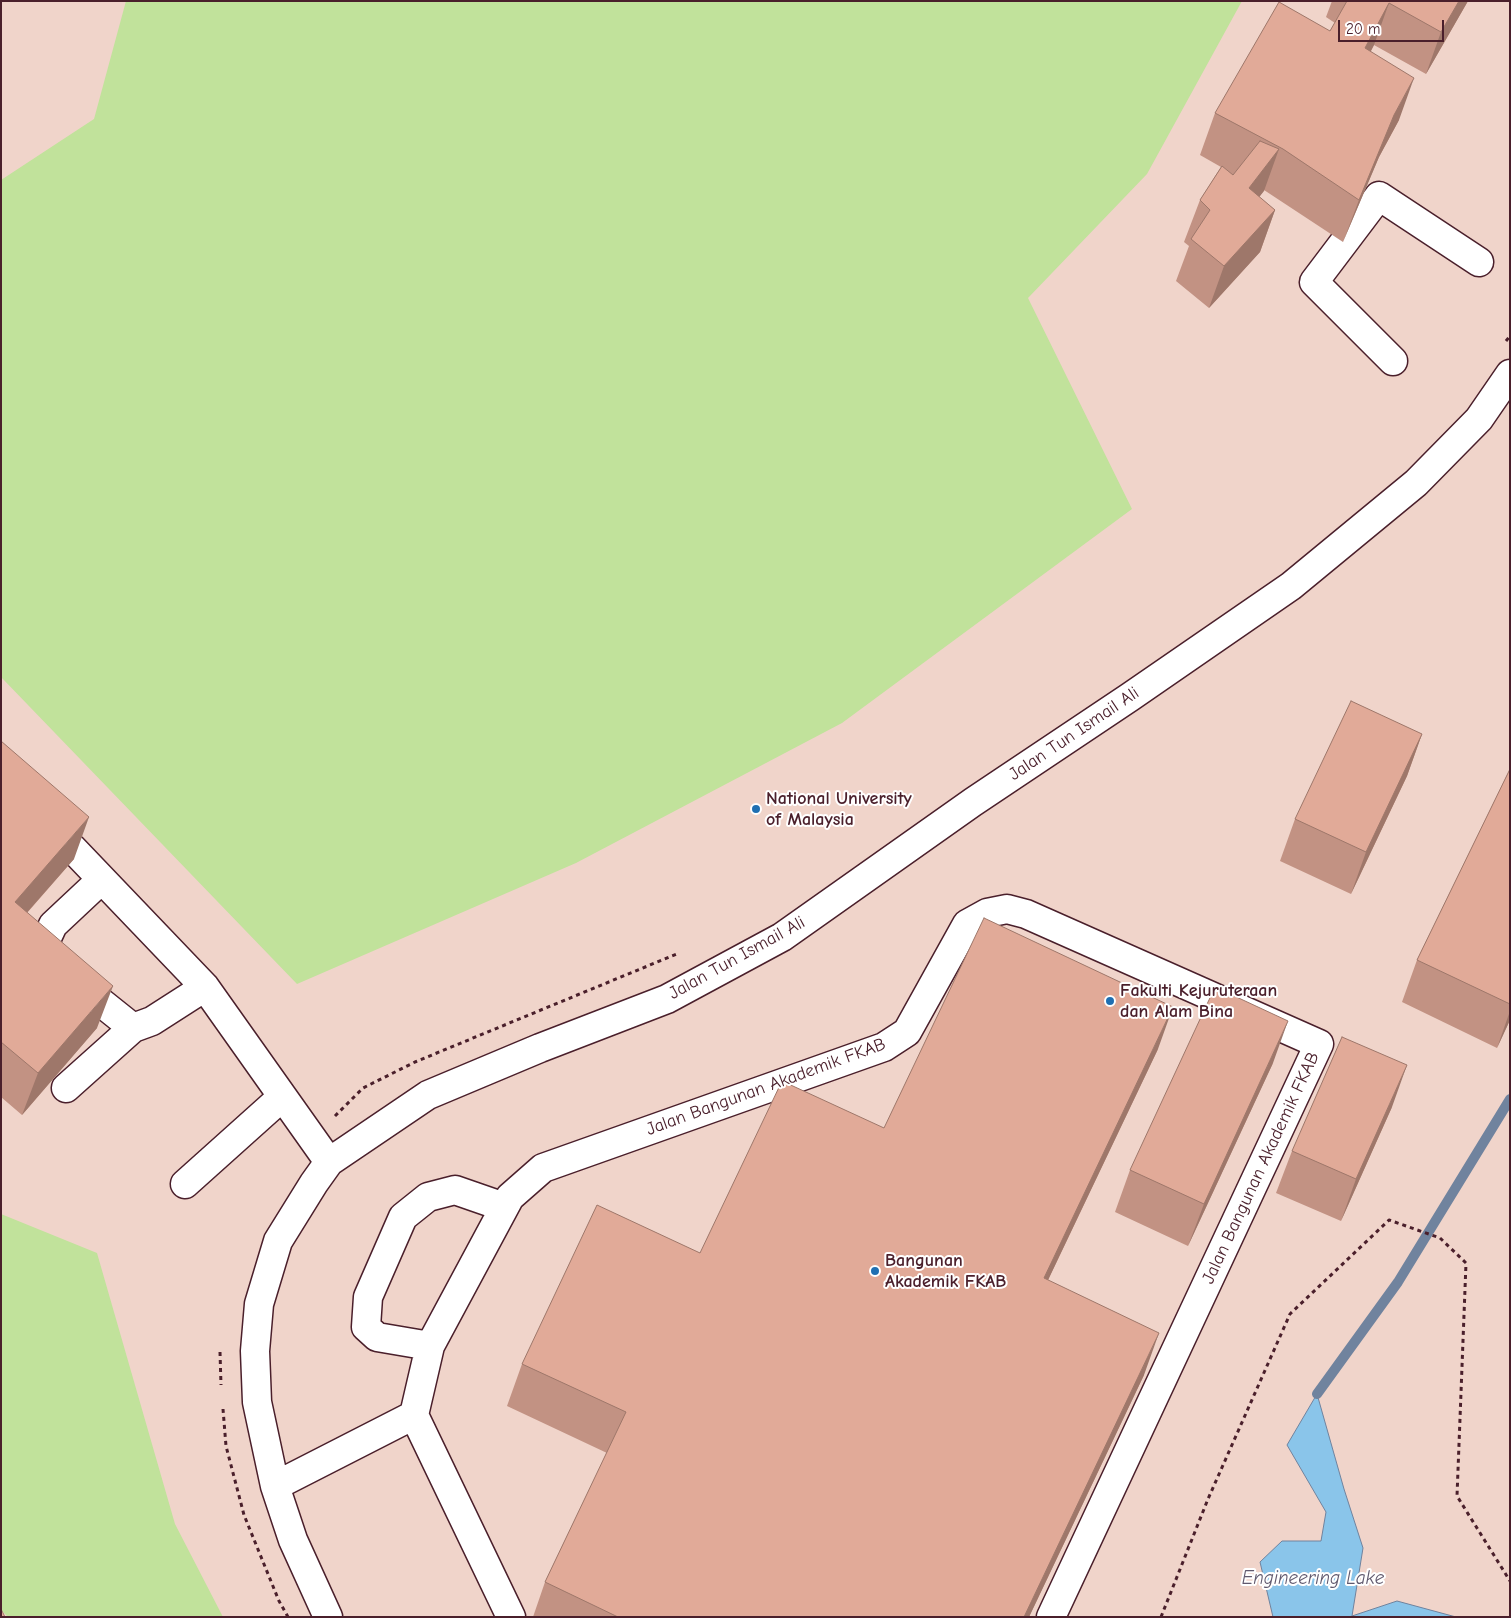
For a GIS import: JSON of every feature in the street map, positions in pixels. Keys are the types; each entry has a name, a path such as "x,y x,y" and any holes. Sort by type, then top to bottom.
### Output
{"street":[{"path":"1394,361 1314,282 1379,196 1479,262"},
{"name":"Jalan Tun Ismail Ali","path":"328,1617 294,1540 275,1486 258,1402 255,1351 258,1304 278,1241 329,1162 428,1096 540,1048 667,999 782,937 973,802 1291,586 1416,483 1479,419 1510,374"},
{"path":"1,784 72,848 205,986 329,1162"},
{"path":"101,880 52,925 47,938 46,950 53,964 133,1028"},
{"name":"Jalan Bangunan Akademik FKAB","path":"414,1415 430,1346 510,1197 543,1168 884,1047 907,1032 967,924 987,913 1007,909 1026,914 1319,1044 1051,1617"},
{"path":"66,1088 133,1028 152,1021 205,986"},
{"path":"185,1184 282,1097"},
{"path":"430,1346 377,1337 366,1327 368,1297 403,1217 428,1197 455,1190 504,1207"},
{"path":"275,1486 414,1415 511,1617"}],"path":[{"path":"1161,1617 1208,1499 1290,1314 1390,1220 1440,1238 1466,1263 1457,1496 1510,1581"}],"shaded area":[{"name":"National University of Malaysia","path":"1,1 1510,1 1510,1617 1,1617"}],"green space":[{"path":"126,1 1242,1 1147,174 1028,298 1132,509 842,723 576,863 297,984 1,677 1,180 94,119"},
{"path":"1,1214 97,1253 175,1524 223,1617 8,1617 1,1610"}],"water":[{"name":"Engineering Lake","path":"1317,1394 1363,1548 1352,1616 1397,1601 1456,1617 1273,1617 1260,1562 1282,1541 1321,1541 1326,1512 1287,1445"}],"building":[{"path":"1347,1 1459,1 1441,32 1389,3 1365,48 1414,78 1394,115 1359,200 1283,149 1215,113 1279,2 1330,31"},
{"path":"1260,141 1279,149 1249,188 1275,210 1224,266 1191,239 1210,210 1200,200 1222,166 1233,175"},
{"path":"1351,701 1422,734 1366,852 1295,819"},
{"path":"1,741 89,817 15,902 113,986 38,1073 1,1042"},
{"path":"1510,769 1510,1004 1417,960"},
{"name":"Bangunan Akademik FKAB","path":"984,918 1173,1007 1044,1278 1159,1333 1024,1617 618,1617 545,1582 626,1412 522,1364 597,1205 700,1253 782,1081 884,1128"},
{"path":"1215,987 1288,1021 1204,1204 1130,1170"},
{"path":"1342,1037 1407,1065 1356,1179 1292,1151"},
{"path":"1,1609 5,1617 1,1617"}],"waterway":[{"path":"1317,1394 1398,1282 1510,1099"}],"place":[{"name":"National University of Malaysia","path":"756,809"},
{"name":"Fakulti Kejuruteraan dan Alam Bina","path":"1110,1001"},
{"name":"Bangunan Akademik FKAB","path":"875,1271"}]}
